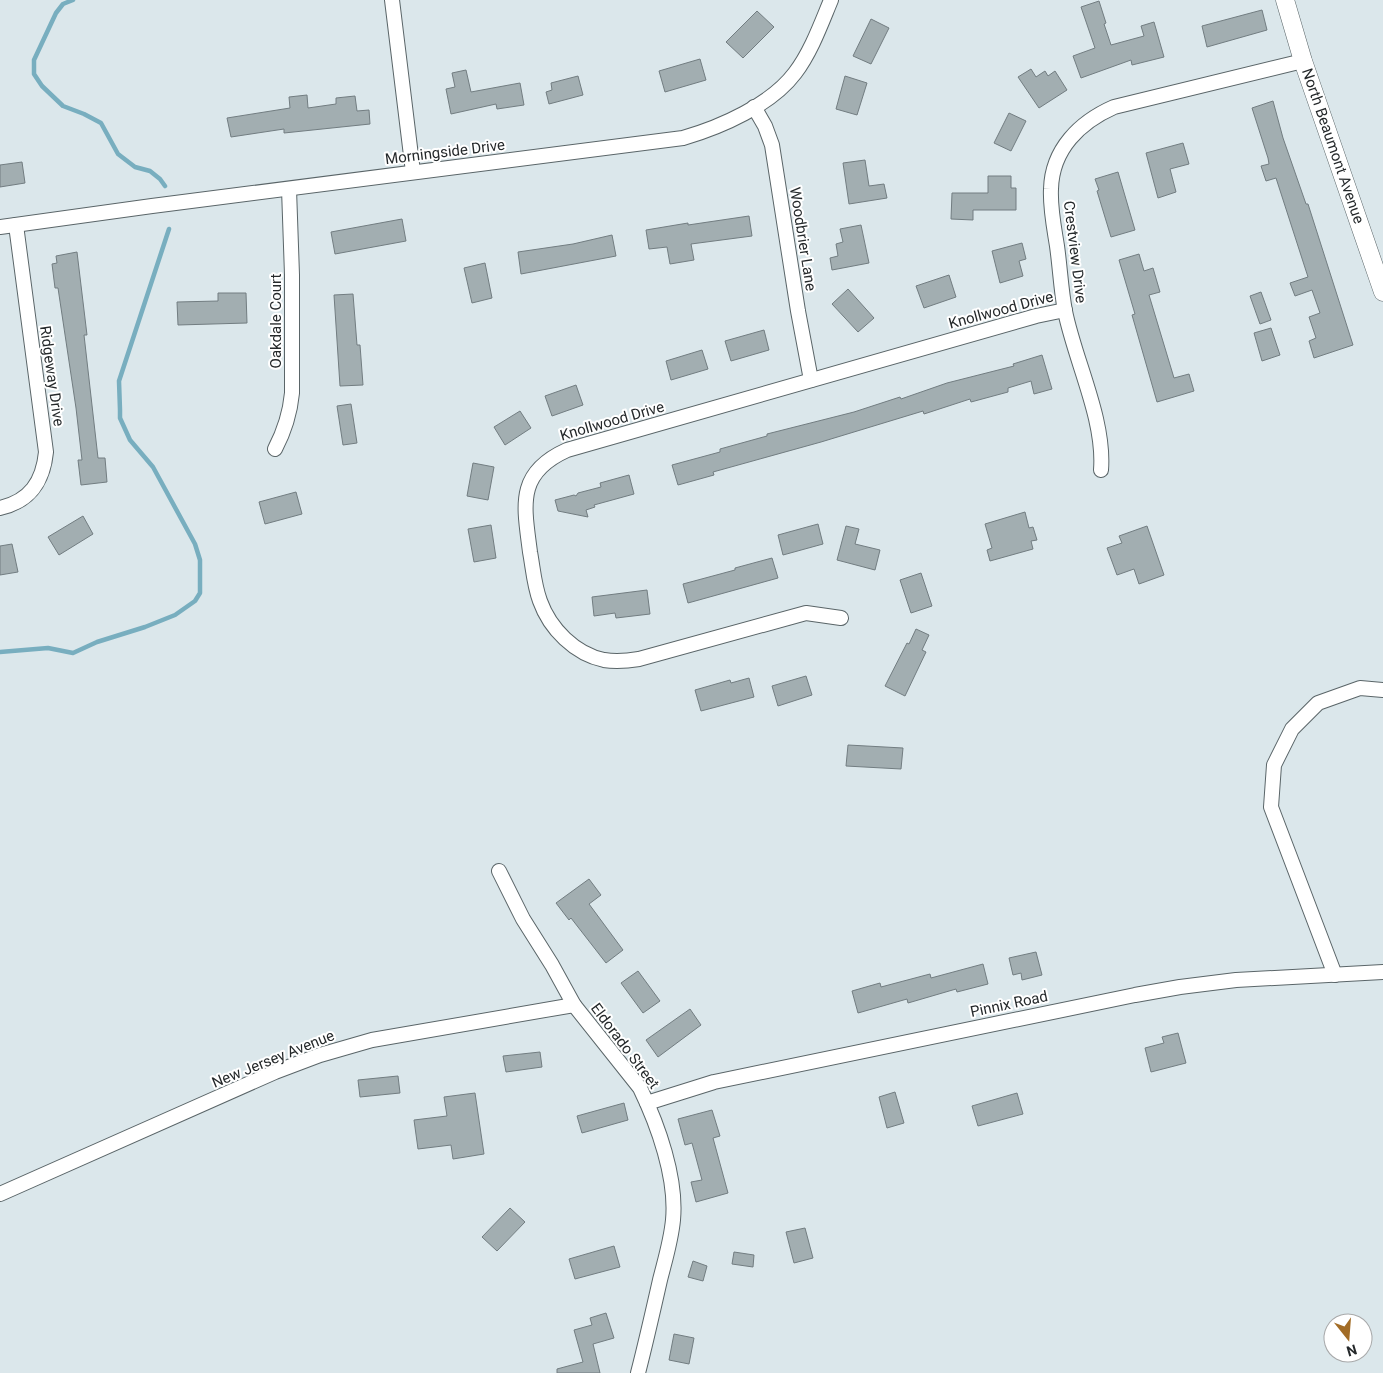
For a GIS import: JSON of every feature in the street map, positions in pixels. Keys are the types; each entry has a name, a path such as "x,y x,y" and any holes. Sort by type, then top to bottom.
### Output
{"street":[{"path":"392,0 413,172"},
{"name":"Morningside Drive","path":"0,227 683,138 708,131 732,120 782,88 806,56 831,0"},
{"name":"North Beaumont Avenue","path":"1285,0 1303,60 1383,292"},
{"name":"Crestview Drive","path":"1101,470 1100,438 1065,310 1051,206 1054,170 1060,153 1070,138 1090,120 1114,107 1303,60"},
{"name":"Woodbrier Lane","path":"754,107 765,126 772,145 798,311 811,380"},
{"name":"Oakdale Court","path":"275,449 288,422 292,393 292,274 289,189"},
{"name":"Ridgeway Drive","path":"0,508 22,500 32,491 40,479 45,466 46,452 16,225"},
{"name":"Knollwood Drive","path":"841,618 806,613 638,659 622,661 604,660 587,654 559,633 548,618 539,600 525,512 527,490 533,476 542,465 554,456 568,450 1036,316 1065,310"},
{"path":"1335,975 1271,807 1274,765 1292,729 1318,703 1360,688 1383,690"},
{"name":"Eldorado Street","path":"500,871 523,919 574,1005 640,1088 660,1138 673,1196 673,1219 670,1242 638,1373"},
{"name":"Pinnix Road","path":"647,1103 714,1082 1180,987 1236,980 1383,972"},
{"name":"New Jersey Avenue","path":"0,1194 275,1072 320,1055 372,1040 574,1005"}],"building":[{"path":"1099,1 1111,45 1144,36 1141,26 1154,22 1164,57 1132,65 1131,60 1081,78 1073,56 1095,48 1081,7"},
{"path":"1262,10 1267,30 1207,47 1202,26"},
{"path":"757,11 774,27 743,58 726,42"},
{"path":"871,19 889,28 871,64 853,56"},
{"path":"700,59 706,80 665,92 659,71"},
{"path":"1031,69 1036,77 1045,71 1048,76 1055,71 1067,90 1039,108 1018,77"},
{"path":"466,70 471,92 520,83 524,105 497,109 496,104 451,114 446,89 455,87 452,73"},
{"path":"578,76 583,95 549,104 546,92 552,90 551,83"},
{"path":"845,76 867,83 857,115 836,109"},
{"path":"307,95 308,108 336,104 336,98 355,96 357,111 369,110 370,124 284,133 284,129 231,137 227,118 290,108 289,97"},
{"path":"1273,101 1283,138 1306,204 1308,204 1353,345 1314,358 1309,341 1316,338 1309,317 1320,313 1312,290 1295,296 1290,283 1308,277 1276,178 1266,181 1261,166 1269,164 1252,108"},
{"path":"1009,113 1026,121 1011,151 994,143"},
{"path":"1183,143 1189,164 1170,169 1176,192 1158,198 1146,153"},
{"path":"865,160 869,186 884,184 887,198 849,204 843,163"},
{"path":"22,162 25,183 0,187 0,165"},
{"path":"1118,172 1135,230 1111,237 1095,179"},
{"path":"988,176 1011,176 1011,188 1016,188 1016,210 973,210 973,220 951,219 952,193 988,193"},
{"path":"749,216 752,236 691,244 694,260 670,264 667,247 649,249 646,230"},
{"path":"402,219 406,241 335,254 331,232"},
{"path":"861,225 869,263 832,270 830,258 838,256 836,244 843,242 840,229"},
{"path":"612,235 616,256 521,274 518,252 573,244"},
{"path":"1022,243 1026,259 1019,261 1023,276 1000,283 992,251"},
{"path":"77,252 87,335 84,335 98,458 105,458 107,482 81,485 78,460 82,460 76,408 58,288 55,288 52,264 57,263 56,256"},
{"path":"1139,254 1144,271 1153,268 1160,292 1149,295 1174,378 1189,374 1194,391 1157,402 1132,315 1135,314 1119,260"},
{"path":"485,263 492,298 472,303 464,268"},
{"path":"949,275 956,297 924,308 916,286"},
{"path":"848,289 874,318 858,332 832,304"},
{"path":"1261,292 1271,320 1260,324 1250,296"},
{"path":"218,293 246,293 247,323 178,325 177,302 218,301"},
{"path":"353,294 357,345 360,345 363,385 340,386 334,295"},
{"path":"1271,328 1280,355 1262,361 1254,333"},
{"path":"764,330 769,350 731,361 725,341"},
{"path":"702,350 708,369 671,380 666,361"},
{"path":"1042,355 1052,389 1034,394 1031,381 1008,388 1008,392 971,402 970,399 924,414 923,411 713,472 714,475 678,485 672,465 720,452 720,449 767,436 767,434 854,412 900,397 901,399 947,383 1014,366 1013,364"},
{"path":"576,385 583,405 552,416 545,396"},
{"path":"351,404 357,443 343,445 337,406"},
{"path":"520,411 531,428 505,445 494,427"},
{"path":"473,463 494,467 488,500 467,496"},
{"path":"629,475 634,494 594,505 595,507 586,510 588,517 558,511 555,500 576,496 578,493 601,487 600,483"},
{"path":"296,492 302,514 265,524 259,502"},
{"path":"1025,512 1029,528 1033,527 1037,540 1031,541 1033,549 990,561 987,550 992,548 985,524"},
{"path":"83,516 93,534 59,555 48,537"},
{"path":"818,524 823,544 783,555 778,535"},
{"path":"491,525 496,558 474,562 468,529"},
{"path":"846,526 859,529 855,544 880,550 875,570 837,560"},
{"path":"1147,526 1164,575 1139,584 1134,569 1117,575 1107,548 1122,543 1119,536"},
{"path":"12,544 18,572 0,575 0,546"},
{"path":"772,558 778,578 688,603 683,584"},
{"path":"921,573 932,606 911,613 900,580"},
{"path":"647,590 650,614 616,618 615,613 594,616 592,597"},
{"path":"916,629 929,635 922,650 926,652 905,696 885,686"},
{"path":"806,676 812,695 778,706 772,686"},
{"path":"749,678 754,697 701,711 695,690 730,680 731,683"},
{"path":"848,745 903,748 901,769 846,766"},
{"path":"589,879 601,895 589,904 623,950 606,963 571,918 569,920 556,903"},
{"path":"1036,952 1042,975 1022,980 1021,973 1013,975 1009,958"},
{"path":"983,964 988,984 957,992 956,989 908,1003 907,999 858,1013 852,991 880,983 881,987 930,974 931,978"},
{"path":"638,971 660,1001 643,1013 621,983"},
{"path":"690,1009 701,1025 658,1057 646,1040"},
{"path":"1178,1033 1186,1063 1151,1072 1145,1048 1164,1043 1162,1037"},
{"path":"540,1052 542,1067 506,1072 503,1056"},
{"path":"398,1076 400,1093 360,1097 358,1080"},
{"path":"895,1092 904,1123 887,1128 879,1097"},
{"path":"475,1093 484,1154 453,1159 451,1145 418,1149 414,1120 447,1116 444,1097"},
{"path":"1017,1093 1023,1114 978,1126 972,1106"},
{"path":"624,1103 628,1120 582,1133 577,1116"},
{"path":"712,1110 720,1136 713,1138 728,1193 696,1202 691,1182 702,1180 692,1143 685,1145 678,1119"},
{"path":"510,1208 525,1222 497,1251 482,1237"},
{"path":"805,1228 813,1258 794,1263 786,1232"},
{"path":"614,1246 620,1267 575,1279 569,1259"},
{"path":"734,1252 754,1255 753,1267 732,1264"},
{"path":"693,1261 707,1266 703,1281 688,1277"},
{"path":"606,1313 614,1338 593,1344 600,1373 557,1373 557,1369 583,1362 574,1330 592,1325 590,1318"},
{"path":"674,1334 694,1338 689,1364 669,1360"}],"waterway":[{"path":"73,0 63,4 56,13 34,60 34,74 42,86 63,106 101,123 118,154 135,167 150,171 165,186"},
{"path":"0,652 48,648 73,653 97,642 145,627 175,615 195,601 200,593 200,560 195,544 153,467 130,440 120,418 119,381 169,229"}]}
